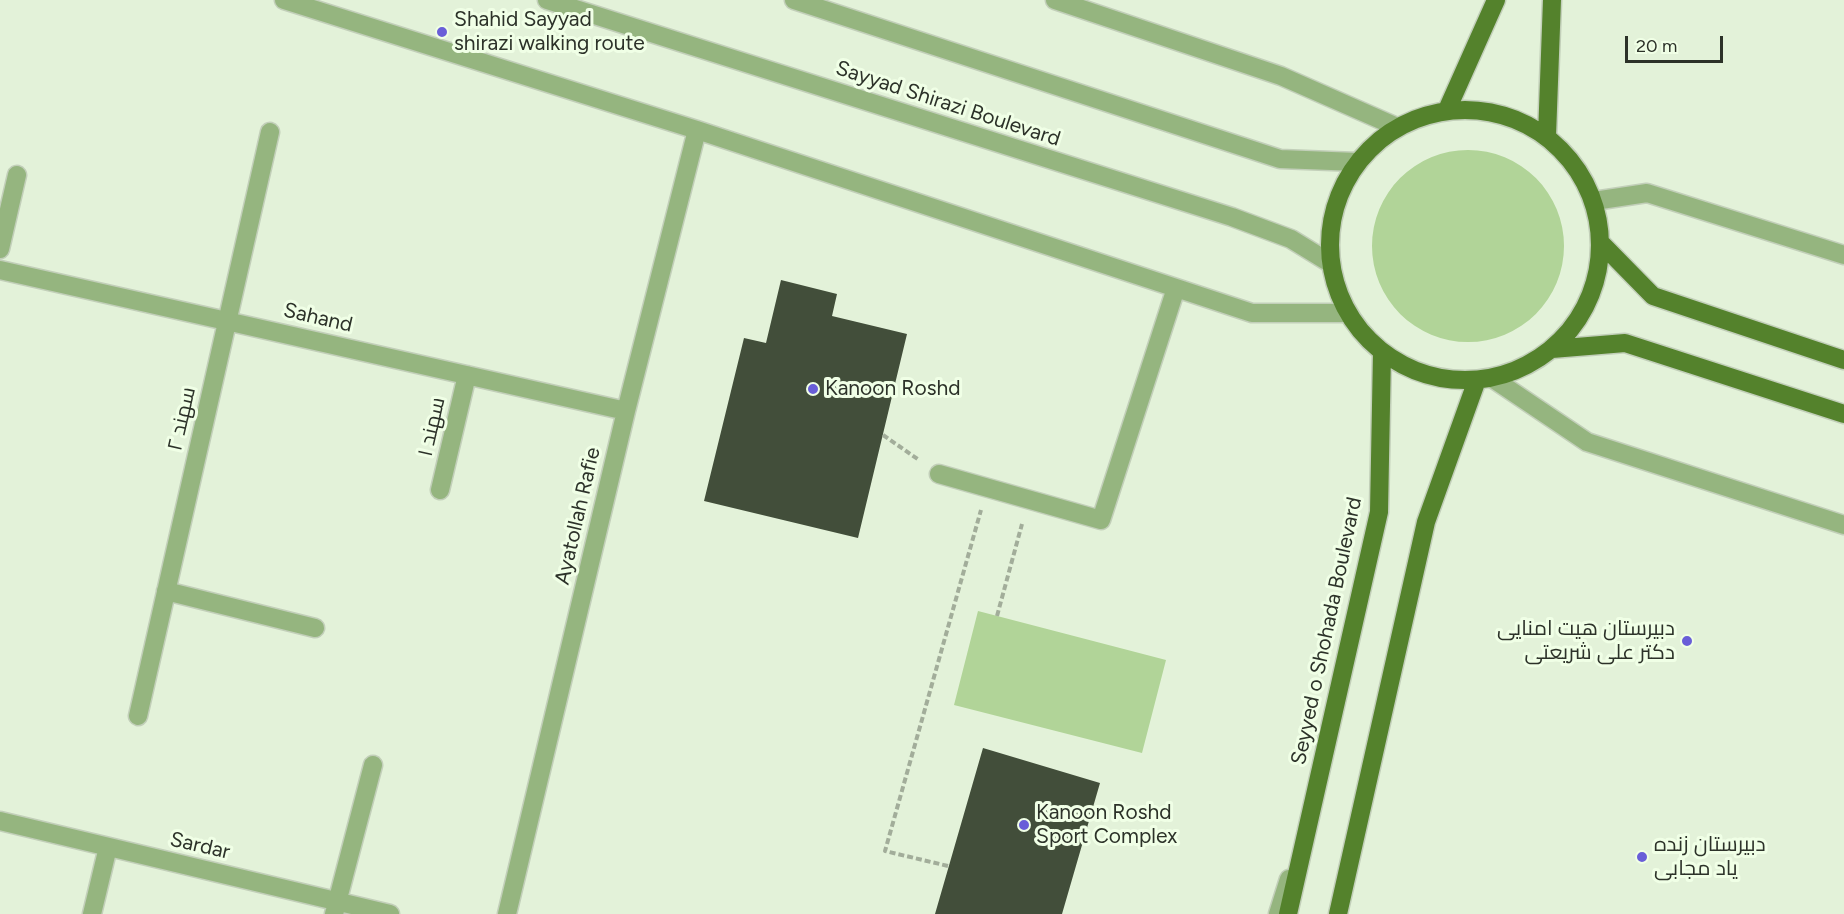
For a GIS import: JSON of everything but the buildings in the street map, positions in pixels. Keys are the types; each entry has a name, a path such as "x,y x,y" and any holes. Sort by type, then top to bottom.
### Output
{"main road":[{"path":"1447,110 1496,0"},
{"path":"1547,136 1552,0"},
{"path":"1447,110 1500,113 1547,136 1578,170 1594,201 1600,242 1595,282 1578,318 1552,349 1523,367 1484,379 1427,376 1382,353 1347,313 1330,262 1334,210 1357,162 1397,127 1447,110"},
{"path":"1600,242 1653,296 1844,360"},
{"path":"1552,349 1625,343 1844,414"},
{"name":"Seyyed o Shohada Boulevard","path":"1288,914 1379,512 1382,353"},
{"path":"1338,914 1426,522 1484,379"}],"street":[{"path":"284,0 698,130 1252,313 1347,313"},
{"name":"Sayyad Shirazi Boulevard","path":"547,0 1232,217 1291,239 1330,262"},
{"path":"794,0 1281,159 1357,162"},
{"path":"1055,0 1281,76 1397,127"},
{"name":"Ayatollah Rafie","path":"507,914 626,411 698,130"},
{"name":"سهند ۲","path":"138,716 270,132"},
{"path":"0,249 17,175"},
{"path":"1594,201 1647,193 1844,255"},
{"name":"Sahand","path":"0,270 626,411"},
{"path":"939,474 1101,520 1176,288"},
{"name":"سهند ۱","path":"440,490 467,375"},
{"path":"1484,379 1587,442 1844,525"},
{"path":"166,591 315,628"},
{"path":"335,908 373,765"},
{"name":"Sardar","path":"0,821 108,847 335,908 390,914"},
{"path":"1278,914 1308,823"},
{"path":"93,914 108,847"}],"path":[{"path":"883,435 939,474"},
{"path":"948,866 885,852 988,488"},
{"path":"997,616 1028,500"}],"green space":[{"path":"1459,150 1477,150 1505,157 1522,166 1536,178 1548,192 1557,209 1564,246 1557,283 1548,300 1536,314 1522,326 1505,335 1477,342 1459,342 1431,335 1414,326 1388,300 1376,274 1372,255 1372,237 1379,209 1388,192 1414,166 1440,154"},
{"path":"978,611 1166,660 1142,753 954,705"}],"place":[{"name":"Shahid Sayyad shirazi walking route","path":"442,32"},
{"name":"Kanoon Roshd","path":"813,389"},
{"name":"دبیرستان هیت امنایی دکتر علی شریعتی","path":"1687,641"},
{"name":"Kanoon Roshd Sport Complex","path":"1024,825"},
{"name":"دبیرستان زنده یاد مجابی","path":"1642,857"}]}
